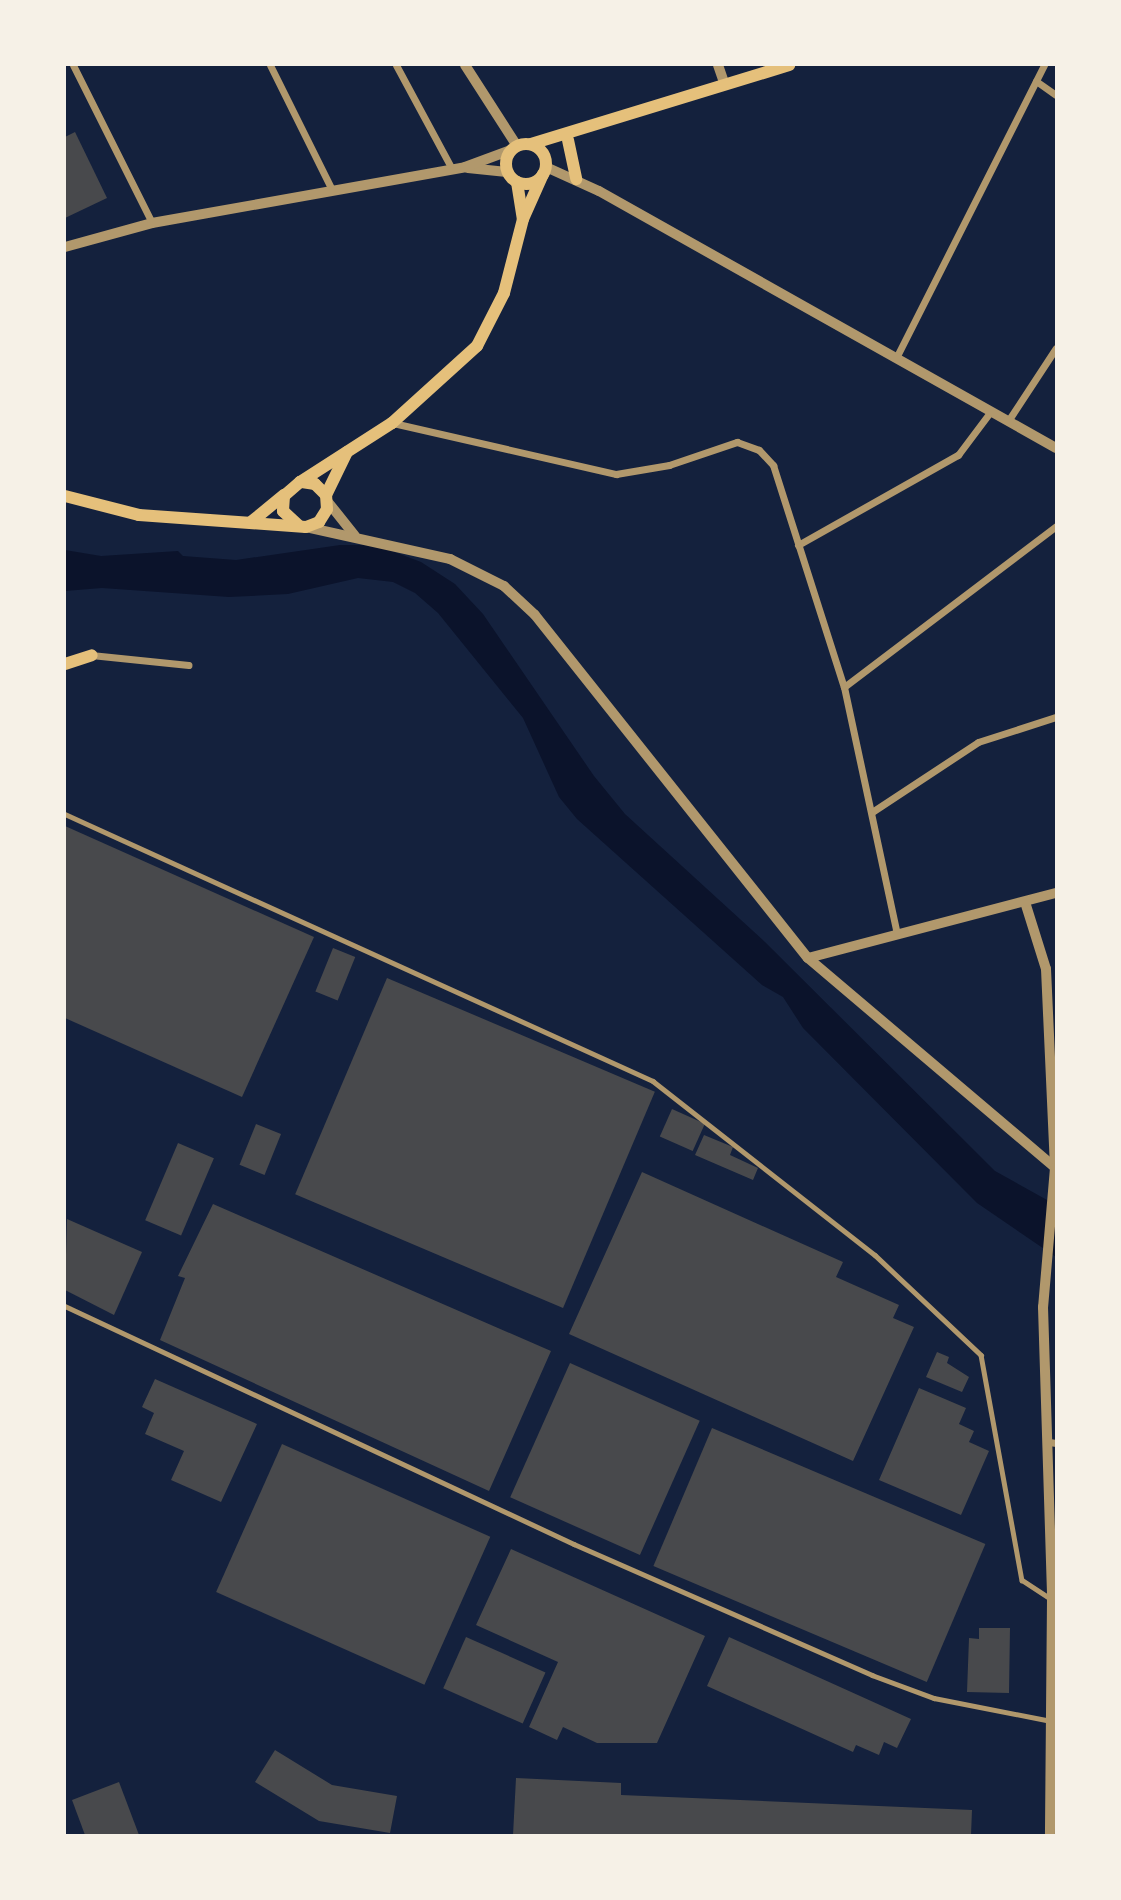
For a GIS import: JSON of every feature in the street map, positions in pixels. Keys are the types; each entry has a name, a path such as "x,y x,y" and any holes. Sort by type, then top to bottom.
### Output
{"main road":[{"path":"523,219 517,182 507,172 514,148 581,132 789,65"},
{"path":"543,153 581,132"},
{"path":"568,140 576,180"},
{"path":"251,522 300,482 392,423 477,346 504,293 523,219 545,171 543,153 531,144"},
{"path":"517,182 532,183 545,171"},
{"path":"65,496 139,515 302,527 320,522 327,498 348,451"},
{"path":"300,482 315,484 327,498"},
{"path":"285,495 283,511 302,527"},
{"path":"65,664 92,655"}],"street":[{"path":"73,65 152,223"},
{"path":"270,65 332,190"},
{"path":"396,65 452,169"},
{"path":"65,247 152,223 465,167 514,148 466,65"},
{"path":"718,65 725,85"},
{"path":"896,358 1044,65"},
{"path":"1036,81 1056,94"},
{"path":"465,167 507,172"},
{"path":"545,171 576,180 1056,447"},
{"path":"1008,421 1056,348"},
{"path":"798,545 958,455 991,411"},
{"path":"392,423 616,474 668,465 737,442 759,450 773,465 844,687 897,934"},
{"path":"327,498 355,536"},
{"path":"844,687 1056,526"},
{"path":"302,527 355,536 450,559 504,586 527,607 808,958 1056,1168"},
{"path":"65,657 92,655 188,665"},
{"path":"872,812 978,742 1056,717"},
{"path":"808,958 1056,893"},
{"path":"1025,902 1046,969 1056,1168 1043,1307 1053,1442 1054,1721 1050,1835"}],"lane":[{"path":"65,814 653,1081 875,1255 981,1355 1022,1580 1052,1600"},
{"path":"65,1306 574,1545 873,1675 934,1698 1054,1721"}],"water":[{"path":"340,545 376,545 421,562 455,584 483,614 594,776 625,814 765,942 995,1171 1056,1205 1056,1257 977,1203 803,1028 783,997 762,985 577,819 559,797 523,718 438,613 415,593 393,582 358,578 288,594 229,597 102,588 65,591 65,550 101,556 178,551 183,556 236,560"}],"building":[{"path":"75,132 107,198 65,218 65,137"},
{"path":"65,826 314,937 242,1097 65,1018"},
{"path":"333,948 355,957 338,1001 315,992"},
{"path":"387,978 655,1092 563,1308 295,1194"},
{"path":"672,1109 705,1124 693,1151 660,1136"},
{"path":"256,1124 281,1134 265,1175 240,1165"},
{"path":"704,1135 733,1147 730,1155 758,1168 753,1180 695,1155"},
{"path":"178,1143 214,1158 181,1236 145,1220"},
{"path":"642,1172 843,1262 836,1277 899,1305 893,1318 914,1327 853,1461 569,1334"},
{"path":"213,1204 551,1351 489,1491 160,1340 185,1278 178,1276"},
{"path":"67,1219 142,1252 114,1315 65,1290"},
{"path":"937,1352 949,1357 947,1363 969,1377 962,1392 926,1377"},
{"path":"570,1363 700,1421 640,1555 510,1497"},
{"path":"155,1379 257,1424 221,1502 171,1480 184,1451 145,1434 154,1413 142,1407"},
{"path":"919,1388 966,1408 959,1424 974,1431 969,1442 989,1451 961,1515 879,1480"},
{"path":"712,1428 985,1544 927,1682 653,1566"},
{"path":"282,1444 490,1537 424,1685 216,1592"},
{"path":"511,1549 705,1636 657,1743 597,1743 563,1727 557,1740 529,1727 558,1662 476,1625"},
{"path":"979,1628 1010,1628 1009,1693 967,1692 969,1638 979,1639"},
{"path":"466,1637 545,1672 523,1724 443,1688"},
{"path":"729,1637 911,1719 897,1748 884,1742 879,1755 856,1745 853,1752 707,1686"},
{"path":"275,1750 332,1785 397,1796 390,1833 319,1821 255,1782"},
{"path":"516,1778 621,1783 621,1795 972,1810 971,1835 513,1835"},
{"path":"119,1782 139,1835 85,1835 72,1800"}]}
